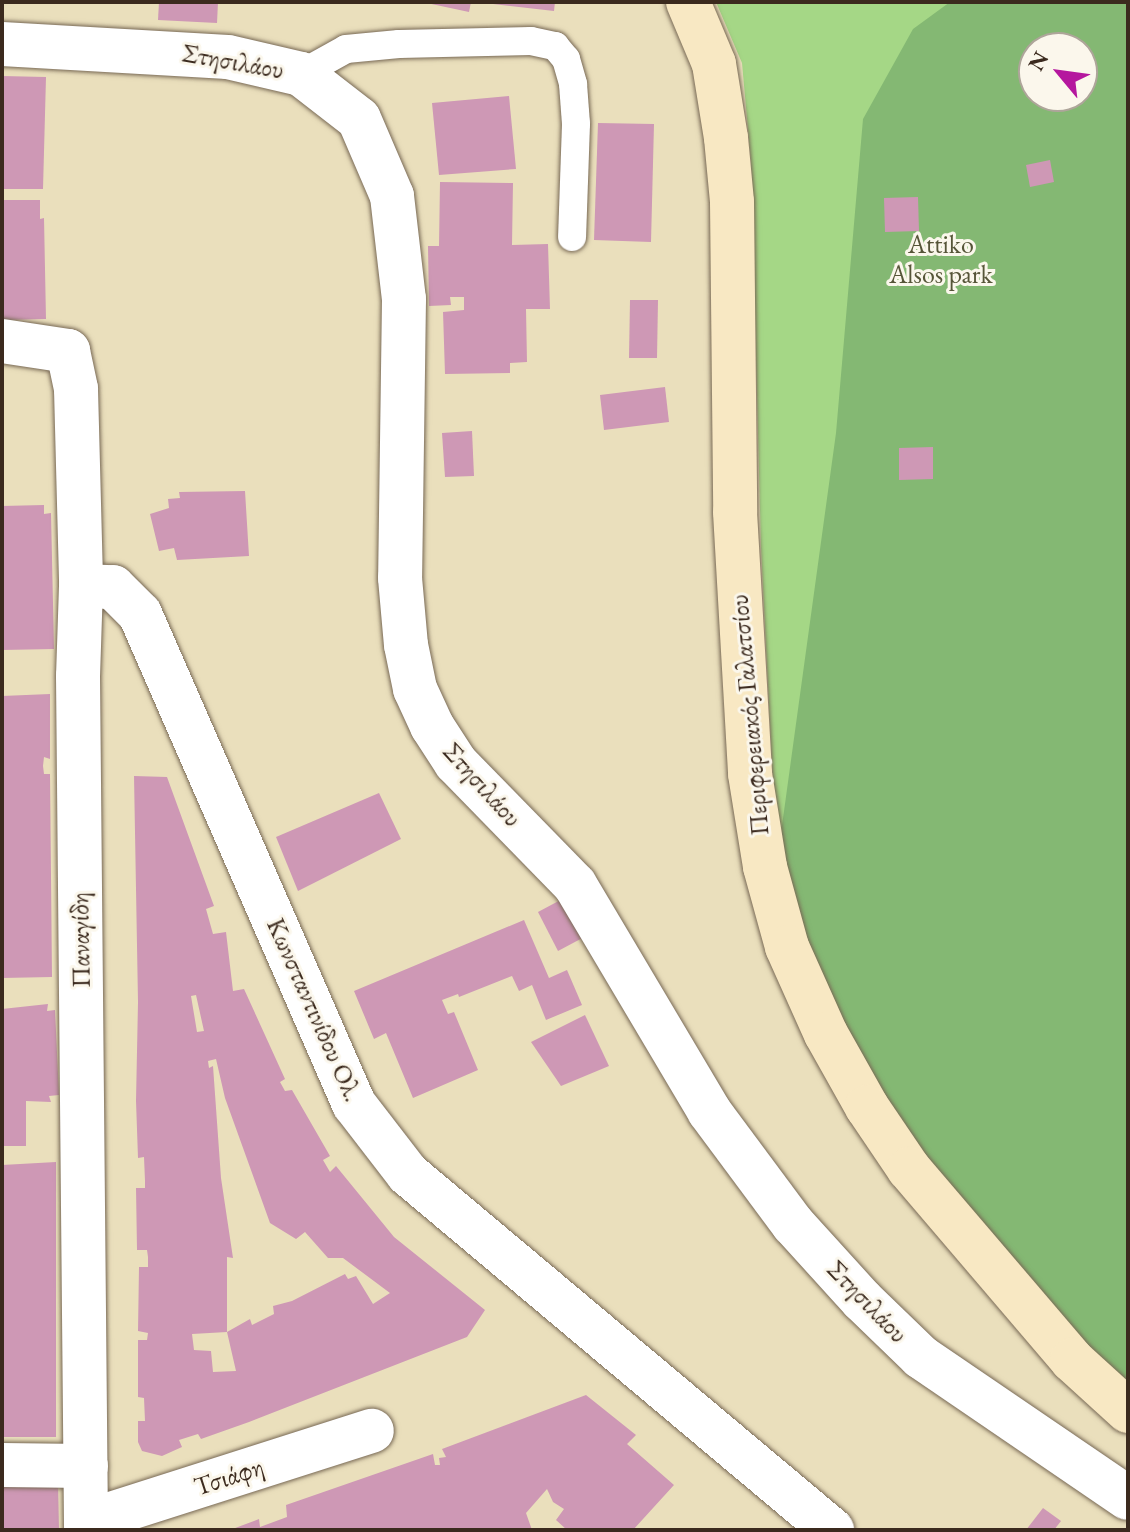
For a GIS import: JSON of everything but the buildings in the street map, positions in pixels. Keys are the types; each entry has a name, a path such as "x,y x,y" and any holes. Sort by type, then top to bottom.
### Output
{"street":[{"name":"Περιφερειακός Γαλατσίου","path":"688,2 714,64 726,138 732,202 735,512 749,759 765,867 787,947 826,1034 860,1095 909,1169 1072,1360 1128,1411"},
{"name":"Στησιλάου","path":"2,44 228,57 301,74 359,119 392,196 404,299 401,592 406,645 415,689 432,726 456,763 575,885 709,1111 793,1224 862,1300 921,1357 1128,1498"},
{"name":"Παναγίδη","path":"2,341 68,351 76,389 81,586 78,676 86,1526"},
{"name":"Κωνσταντινίδου Ολ.","path":"81,586 113,587 140,614 354,1104 408,1174 832,1530"},
{"name":"Τσιάφη","path":"86,1526 372,1431"},
{"path":"2,1465 86,1466"}],"lane":[{"path":"301,74 346,49 399,44 517,41 555,46 566,59 573,84 576,124 572,237"}],"green space":[{"path":"716,2 1128,2 1098,76 1098,32 1018,32 1018,112 1083,112 777,862 761,548 751,163 742,63"},
{"name":"Attiko Alsos park","path":"950,2 1128,2 1128,1393 922,1163 800,948 777,862 836,433 863,119 913,29"}]}
